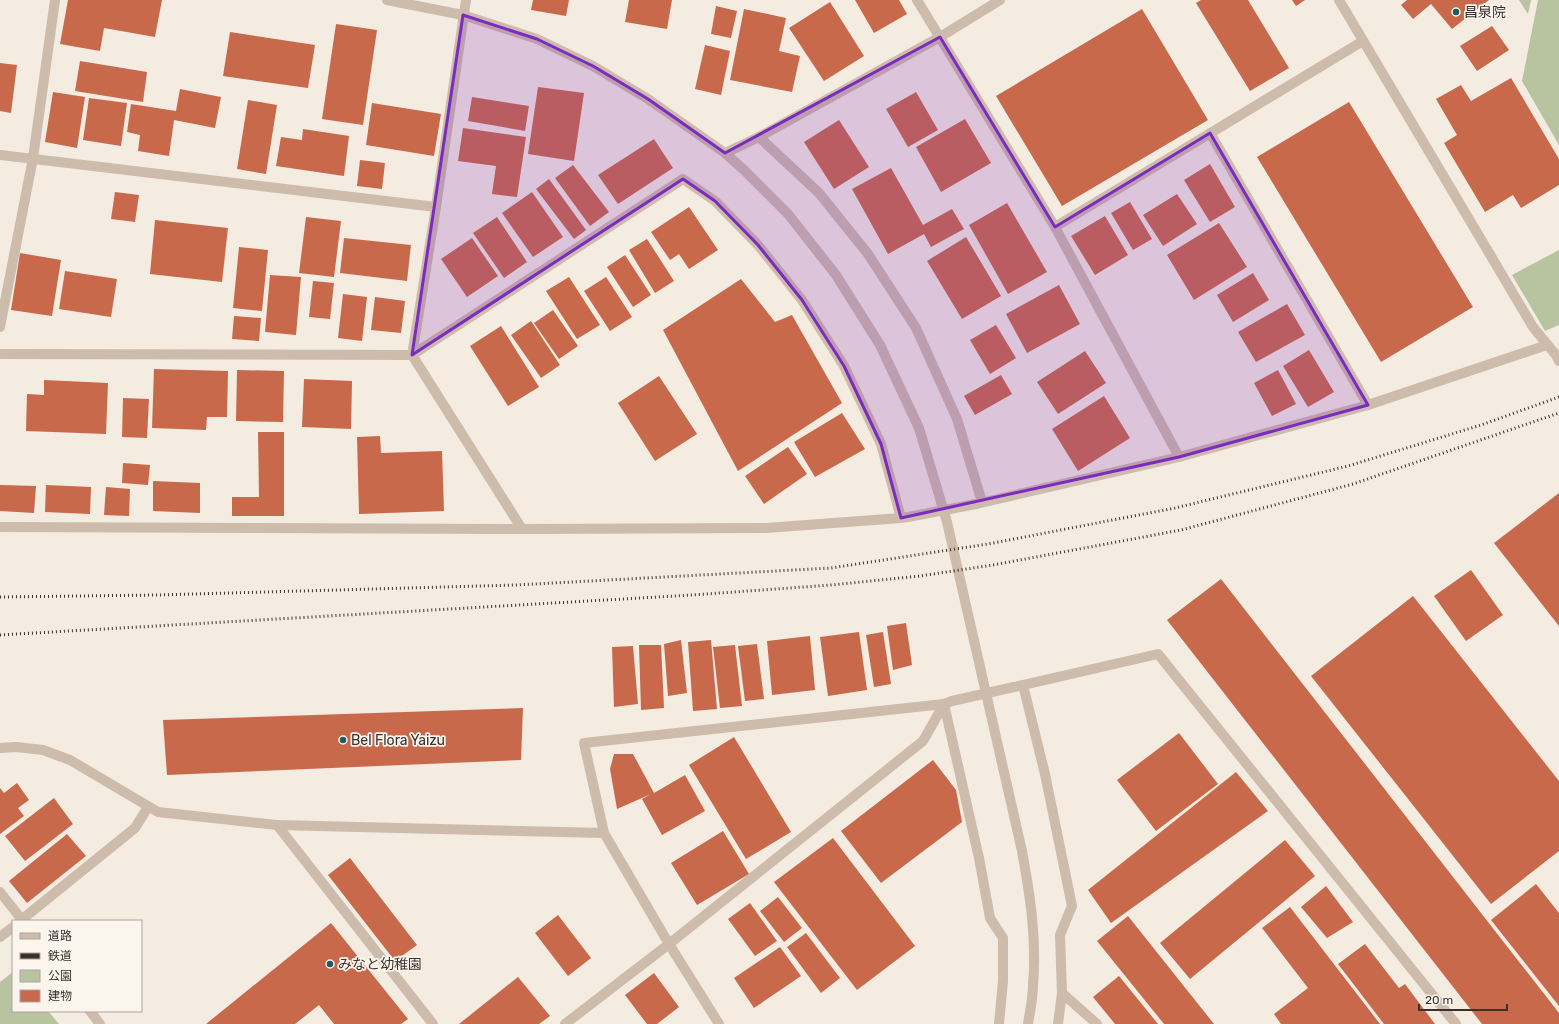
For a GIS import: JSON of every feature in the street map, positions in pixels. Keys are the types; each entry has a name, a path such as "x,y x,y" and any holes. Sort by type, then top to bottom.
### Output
{"street":[{"path":"0,327 32,158 56,0"},
{"path":"387,0 463,15 537,39 593,66 648,99 725,153 788,214 836,275 880,345 919,428 947,522 1022,851 1031,899 1034,942 1034,986 1028,1024"},
{"path":"466,0 436,207 412,355 522,529"},
{"path":"917,0 1055,227 1179,457"},
{"path":"725,153 759,137 940,37 1000,0"},
{"path":"1340,0 1532,327 1559,361"},
{"path":"1055,227 1363,41"},
{"path":"1210,133 1368,405"},
{"path":"759,137 819,193 868,254 916,328 957,418 979,503"},
{"path":"0,155 436,207"},
{"path":"0,354 412,355 684,179 715,201 758,245 802,300 844,366 881,444 905,517"},
{"path":"0,527 522,529 766,528 905,517 979,503 1179,457 1368,405 1547,345"},
{"path":"719,1024 669,944 604,833 584,743 948,702 1158,654 1456,1024"},
{"path":"1019,686 1045,774 1072,906 1060,935 1062,993 1058,1024"},
{"path":"565,1024 669,944 923,741 948,702"},
{"path":"948,702 990,918 1003,938 1004,980 999,1024"},
{"path":"0,748 16,747 43,750 70,760 158,812 276,825 604,833"},
{"path":"22,920 135,828 148,807"},
{"path":"276,825 433,1024"},
{"path":"0,892 20,920"},
{"path":"0,937 12,928"},
{"path":"1062,993 1097,1024"},
{"path":"91,1012 100,1024"}],"highlighted area":[{"path":"463,15 537,39 593,66 648,99 725,153 940,37 1055,227 1210,133 1368,405 1179,457 901,518 881,444 844,366 802,300 758,245 715,201 683,179 412,355"}],"green space":[{"path":"1519,0 1531,0 1528,14"},
{"path":"1538,0 1559,0 1559,145 1522,81"},
{"path":"1559,250 1559,325 1545,331 1512,275"},
{"path":"12,973 12,1012 49,1012 59,1024 0,1024 0,982"}],"building":[{"path":"68,0 162,0 155,37 104,28 100,51 60,44"},
{"path":"533,0 569,0 566,16 531,10"},
{"path":"629,0 672,0 667,29 625,22"},
{"path":"855,0 899,0 907,14 874,33"},
{"path":"1201,0 1248,0 1289,68 1250,91 1196,3"},
{"path":"1292,0 1305,0 1296,6"},
{"name":"昌泉院","path":"1407,0 1489,0 1452,29 1431,4 1413,19 1401,5"},
{"path":"830,2 864,56 824,81 789,28"},
{"path":"716,6 737,11 731,38 711,34"},
{"path":"744,9 786,18 779,51 800,56 792,92 730,80"},
{"path":"1142,9 1208,120 1062,206 996,96"},
{"path":"336,24 377,30 363,125 322,119"},
{"path":"1492,26 1509,50 1477,71 1460,46"},
{"path":"230,32 315,45 308,88 223,76"},
{"path":"705,45 730,51 721,95 695,89"},
{"path":"80,61 147,72 143,102 75,91"},
{"path":"0,63 17,65 11,113 0,111"},
{"path":"1511,78 1559,159 1559,185 1521,208 1513,195 1485,212 1444,143 1457,135 1436,99 1461,85 1471,101"},
{"path":"538,87 584,93 574,161 528,154"},
{"path":"180,89 221,97 215,128 174,120 169,156 138,151 140,135 127,132 131,104 176,111"},
{"path":"53,92 85,97 77,148 45,142"},
{"path":"916,92 938,130 908,147 886,109"},
{"path":"472,97 529,106 525,131 468,121"},
{"path":"89,98 127,103 121,146 83,140"},
{"path":"248,100 277,105 266,174 237,169"},
{"path":"1349,102 1473,307 1381,362 1257,157"},
{"path":"372,103 441,114 434,156 366,145"},
{"path":"965,119 991,163 941,192 916,147"},
{"path":"839,120 869,167 834,189 804,142"},
{"path":"463,128 526,137 517,197 492,194 496,166 458,161"},
{"path":"303,129 349,136 344,176 276,166 281,137 302,140"},
{"path":"654,139 673,168 618,204 598,175"},
{"path":"360,160 385,163 382,189 357,186"},
{"path":"1210,164 1235,207 1210,222 1184,180"},
{"path":"573,165 609,212 590,226 555,178"},
{"path":"891,168 923,225 952,209 964,229 931,247 924,234 888,254 852,189"},
{"path":"549,179 586,230 574,239 536,189"},
{"path":"115,192 139,195 135,222 111,219"},
{"path":"532,192 563,237 533,257 502,213"},
{"path":"1177,194 1197,224 1163,246 1143,215"},
{"path":"1130,202 1152,239 1133,250 1111,213"},
{"path":"1007,203 1047,272 1008,294 969,225"},
{"path":"689,207 718,250 689,269 679,254 670,260 651,232"},
{"path":"1105,216 1128,255 1095,275 1071,236"},
{"path":"306,217 341,221 334,277 299,273"},
{"path":"497,217 527,262 504,278 473,233"},
{"path":"155,220 228,228 222,282 150,274"},
{"path":"1219,223 1247,267 1194,300 1167,255"},
{"path":"966,237 1001,296 962,319 927,261"},
{"path":"344,238 411,245 407,281 340,273"},
{"path":"472,238 498,276 467,297 441,259"},
{"path":"647,239 674,281 655,293 629,250"},
{"path":"239,247 268,250 262,311 233,308"},
{"path":"20,253 61,260 52,316 11,310"},
{"path":"625,255 651,295 633,307 607,267"},
{"path":"65,271 117,279 111,317 59,309"},
{"path":"1253,273 1269,300 1233,322 1217,295"},
{"path":"270,275 301,277 296,335 265,332"},
{"path":"569,277 600,325 577,339 546,291"},
{"path":"606,277 632,317 610,331 584,291"},
{"path":"741,279 775,322 792,315 842,403 738,471 663,330"},
{"path":"313,281 334,283 330,319 309,317"},
{"path":"1059,285 1080,324 1027,353 1006,314"},
{"path":"343,294 367,297 362,341 338,338"},
{"path":"375,297 405,301 401,333 371,330"},
{"path":"1287,304 1305,335 1256,362 1238,332"},
{"path":"553,310 578,346 559,359 534,323"},
{"path":"234,316 261,318 259,341 232,339"},
{"path":"531,321 560,365 541,378 511,335"},
{"path":"996,325 1016,358 990,374 970,340"},
{"path":"501,326 539,387 508,406 470,346"},
{"path":"1309,350 1334,392 1308,407 1283,366"},
{"path":"1085,351 1106,383 1058,414 1037,382"},
{"path":"154,369 228,371 227,417 207,417 206,430 152,428"},
{"path":"237,370 284,371 283,422 236,421"},
{"path":"1278,370 1296,404 1272,416 1254,383"},
{"path":"1001,375 1012,394 975,415 964,396"},
{"path":"659,376 697,434 655,461 618,403"},
{"path":"304,379 352,381 351,429 302,427"},
{"path":"44,380 108,383 106,434 26,431 27,394 44,395"},
{"path":"1104,396 1130,438 1078,471 1052,429"},
{"path":"123,398 149,399 147,438 122,437"},
{"path":"842,413 865,449 815,477 794,442"},
{"path":"258,432 284,432 284,516 232,516 232,497 259,497"},
{"path":"380,436 381,453 442,451 444,511 359,514 357,437"},
{"path":"788,447 807,474 764,504 745,476"},
{"path":"123,463 150,465 148,485 122,483"},
{"path":"153,481 200,483 200,513 153,511"},
{"path":"0,485 36,486 34,513 0,511"},
{"path":"46,485 91,487 90,514 45,512"},
{"path":"106,487 130,489 129,516 104,515"},
{"path":"1559,493 1559,626 1494,543"},
{"path":"1471,570 1503,615 1466,641 1434,596"},
{"path":"1221,579 1559,1013 1559,1024 1482,1024 1167,620"},
{"path":"1413,596 1559,781 1559,851 1491,904 1311,676"},
{"path":"906,623 912,665 893,670 887,626"},
{"path":"859,632 867,690 828,696 820,637"},
{"path":"883,632 891,684 874,687 866,635"},
{"path":"810,636 815,690 772,695 767,641"},
{"path":"681,640 687,693 668,696 664,644"},
{"path":"711,640 717,709 693,711 688,642"},
{"path":"757,644 764,699 745,701 738,646"},
{"path":"639,645 661,645 664,708 641,710"},
{"path":"735,645 742,706 720,708 713,647"},
{"path":"633,646 638,704 614,707 612,647"},
{"name":"Bel Flora Yaizu","path":"523,708 521,760 167,775 163,720"},
{"path":"1179,733 1218,784 1156,831 1117,780"},
{"path":"734,737 791,832 746,859 689,765"},
{"path":"614,754 633,754 654,793 685,775 705,811 662,835 642,799 651,794 617,809 610,769"},
{"path":"933,760 956,790 962,822 881,883 841,831"},
{"path":"1236,772 1268,811 1111,923 1088,890"},
{"path":"17,783 29,800 18,808 24,816 0,834 0,788 4,793"},
{"path":"54,798 73,824 25,861 5,836"},
{"path":"723,831 749,874 697,905 671,863"},
{"path":"67,834 86,856 27,903 9,881"},
{"path":"833,838 915,946 857,990 774,882"},
{"path":"1285,840 1315,876 1190,979 1160,943"},
{"path":"350,858 417,945 395,961 328,875"},
{"path":"1536,884 1559,913 1559,1006 1491,920"},
{"path":"1326,886 1353,922 1327,938 1301,907"},
{"path":"778,897 802,928 784,942 760,911"},
{"path":"750,903 777,941 755,956 728,919"},
{"path":"1290,907 1380,1024 1281,1024 1274,1014 1308,988 1262,928"},
{"path":"558,915 591,958 568,976 535,933"},
{"path":"1128,916 1214,1024 1164,1024 1097,941"},
{"path":"331,923 408,1019 401,1024 334,1024 319,1005 295,1024 206,1024"},
{"path":"806,933 840,978 821,993 787,947"},
{"path":"1365,944 1399,988 1405,984 1435,1024 1384,1024 1338,964"},
{"path":"780,947 801,976 754,1008 734,978"},
{"path":"654,973 679,1007 657,1024 647,1024 625,995"},
{"path":"1119,976 1158,1024 1115,1024 1093,997"},
{"path":"518,977 550,1016 539,1024 459,1024"}],"railway":[{"path":"0,597 157,595 516,585 831,568 988,544 1175,508 1348,466 1481,425 1559,397"},
{"path":"0,635 692,595 831,585 920,576 993,565 1181,530 1353,484 1559,413"}],"place":[{"name":"昌泉院","path":"1456,12"},
{"name":"Bel Flora Yaizu","path":"343,740"},
{"name":"みなと幼稚園","path":"330,964"}]}
